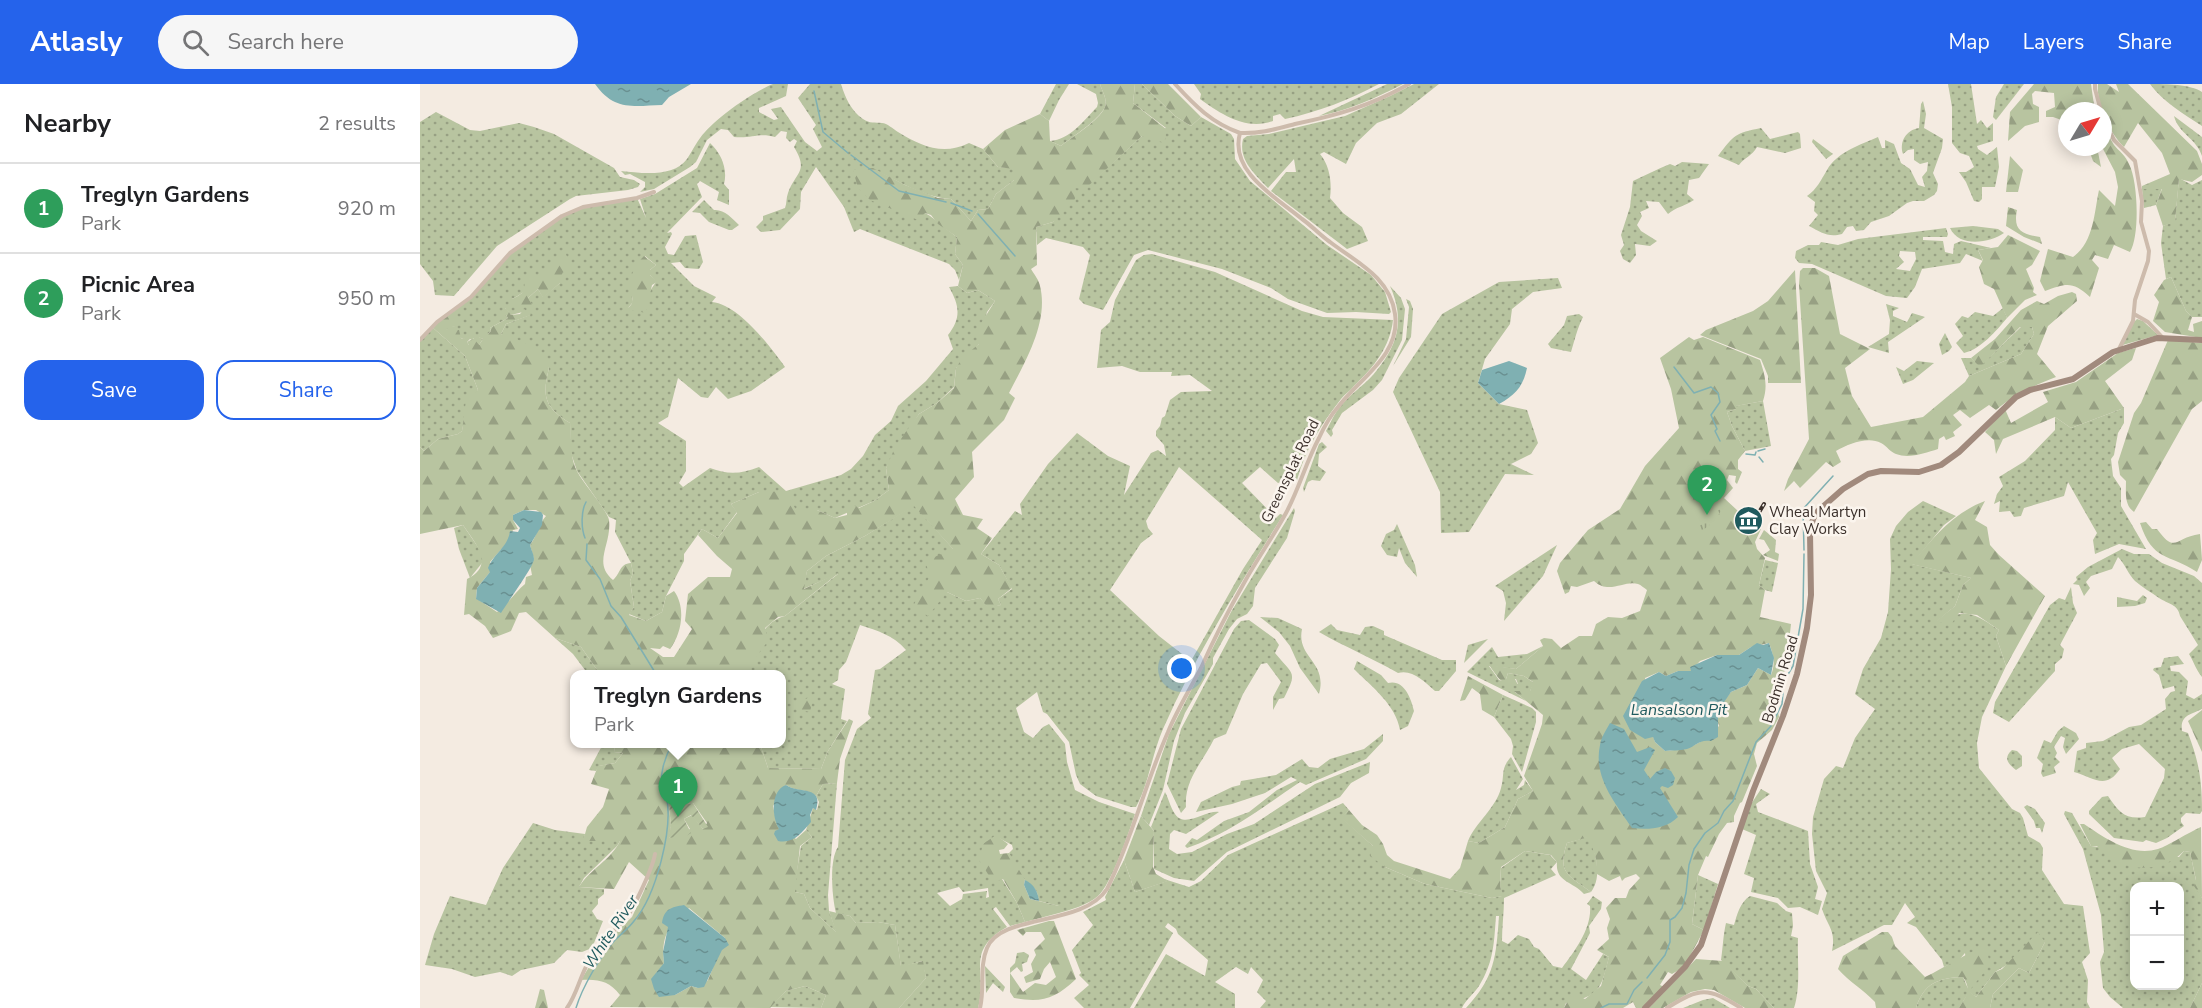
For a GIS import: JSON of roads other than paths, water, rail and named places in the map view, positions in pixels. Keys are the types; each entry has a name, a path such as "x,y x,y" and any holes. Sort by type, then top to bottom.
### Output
{"main road":[{"name":"Bodmin Road","path":"1645,1008 1685,968 1701,945 1753,791 1783,716 1797,674 1807,628 1811,595 1810,533 1815,514 1843,489 1868,474 1881,471 1919,472 1945,463 2016,397 2073,379 2119,349 2146,340 2163,338 2202,340"}],"street":[{"path":"1175,84 1211,120 1240,133 1260,133 1341,114 1369,104 1409,84"},
{"path":"2095,84 2098,102"},
{"name":"Greensplat Road","path":"980,1008 984,956 987,946 997,934 1072,912 1098,900 1107,889 1133,831 1167,733 1211,644 1287,511 1308,459 1325,427 1338,407 1383,357 1394,339 1395,314 1391,298 1383,283 1268,193 1242,163 1237,142 1240,133"},
{"path":"2112,136 2134,161 2142,201 2140,222 2149,254 2135,300 2133,321 2119,349"},
{"path":"420,340 437,322 471,297 510,253 562,216 583,207 637,198 654,192"},
{"path":"2134,314 2148,322 2163,338"},
{"path":"567,1008 574,997 588,961 601,943 626,918 634,905 651,870 655,854"},
{"path":"1667,1008 1691,994 1705,991 1719,995 1741,1008"}],"water":[{"path":"595,84 691,84 669,97 662,105 633,106 609,99"},
{"path":"1509,361 1527,368 1518,390 1499,404 1478,383 1482,370"},
{"path":"524,510 541,512 542,525 530,545 534,557 533,563 501,613 476,599 477,588 490,572 488,568 507,541 510,531 518,532 520,528 513,520 513,515"},
{"name":"Lansalson Pit","path":"1757,643 1763,645 1769,643 1774,658 1771,675 1758,668 1747,685 1731,692 1718,711 1718,737 1687,749 1665,751 1653,737 1645,739 1630,730 1623,716 1642,681 1659,672 1666,676 1678,671 1691,671 1690,667 1717,655 1739,655"},
{"path":"1610,723 1624,729 1637,752 1650,747 1655,750 1644,770 1650,779 1656,772 1665,768 1671,771 1675,778 1673,785 1660,788 1678,817 1673,821 1656,828 1632,828 1619,809 1607,789 1600,768 1601,742"},
{"path":"786,785 813,793 818,802 816,810 813,808 810,815 811,822 800,834 788,841 778,841 774,834 779,829 774,811 775,798 781,788"},
{"path":"1025,880 1035,889 1039,901 1030,899 1024,885"},
{"path":"684,905 725,938 729,945 722,950 704,987 691,986 675,995 659,997 651,979 664,963 663,952 668,927 662,923 663,918 669,910"}],"waterway":[{"path":"814,91 823,132 848,153"},
{"path":"851,155 899,191 946,202"},
{"path":"951,203 972,211"},
{"path":"978,214 1015,256"},
{"path":"1674,367 1694,393 1711,387 1718,393 1720,402 1711,415 1720,441"},
{"path":"1758,451 1765,449"},
{"path":"1746,454 1755,455 1756,452"},
{"path":"1759,457 1763,462"},
{"path":"1804,550 1803,509 1833,476"},
{"name":"White River","path":"585,538 582,520 586,502"},
{"name":"White River","path":"587,544 586,560 600,579 611,606 621,617 654,670"},
{"path":"1647,978 1665,955 1670,942 1670,920 1682,908 1694,849 1705,833 1718,823 1724,811 1733,801 1756,742 1771,726 1782,704 1784,681 1793,666 1803,609 1804,554"},
{"name":"White River","path":"663,792 661,780 663,767 670,748"},
{"name":"White River","path":"576,1008 592,972 609,947 642,910 656,879 665,842 668,809 666,795"},
{"path":"1601,1008 1609,1004 1627,1004 1634,990 1642,982"}],"railway":[{"path":"1758,514 1764,504"}],"place":[{"name":"Picnic Area","path":"1707,515"},
{"name":"Wheal Martyn Clay Works","path":"1748,521"},
{"name":"Treglyn Gardens","path":"678,817"}]}
